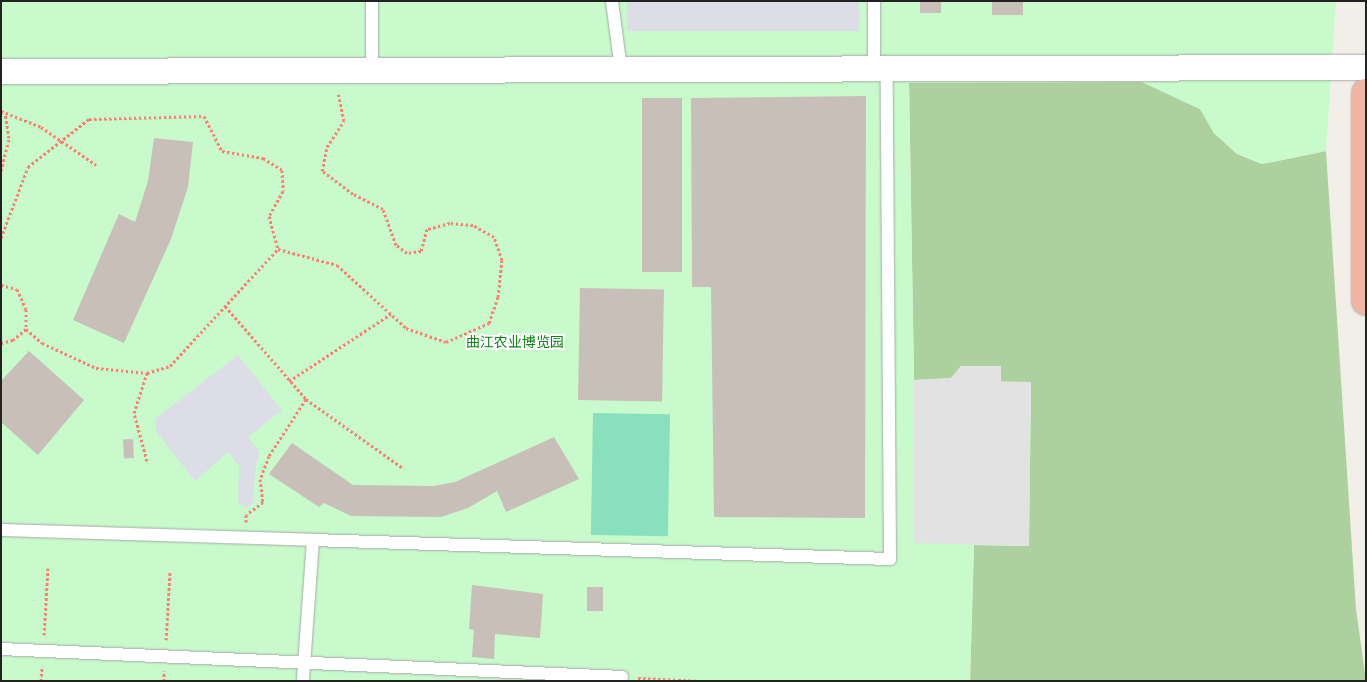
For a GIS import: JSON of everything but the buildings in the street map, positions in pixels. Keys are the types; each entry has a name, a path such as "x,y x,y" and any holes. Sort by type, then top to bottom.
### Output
{"highway":[{"path":"1366,93 1366,301"}],"street":[{"path":"1,71 1366,67"}],"lane":[{"path":"372,1 372,70"},
{"path":"612,1 621,69"},
{"path":"1,530 890,558 881,68 874,1"},
{"path":"303,681 313,540"},
{"path":"1,649 622,677"}],"path":[{"path":"278,249 337,265 406,328 446,342 471,333 489,322 498,297 502,260 494,238 473,225 450,223 427,229 421,251 408,253 396,245 383,209 353,194 322,171 328,148 344,121 337,98 340,70"},
{"path":"3,112 41,127 60,142 96,165"},
{"path":"1,171 9,138 3,112"},
{"path":"1,238 28,167 89,118 204,116 222,151 263,158 282,170 283,191 270,216 278,249"},
{"path":"1,285 17,289 26,309 26,329 42,344 96,368 147,373 170,366 278,249"},
{"path":"225,306 306,399 404,469"},
{"path":"289,381 391,314"},
{"path":"1,343 13,340 26,329"},
{"path":"147,373 134,413 147,461"},
{"path":"245,537 246,515 263,502 260,479 269,456 306,399"},
{"path":"41,681 48,568"},
{"path":"164,681 170,572"},
{"path":"622,677 700,681"}],"green space":[{"name":"曲江农业博览园","path":"1,1 1336,1 1326,151 1262,164 1237,154 1214,133 1200,109 1142,82 909,83 914,380 951,378 961,366 1001,366 1001,382 1031,382 1029,546 974,545 970,681 1,681"},
{"path":"1142,82 1200,109 1214,133 1237,154 1262,164 1326,151 1356,609 1366,681 970,681 974,545 1028,546 1031,382 914,380 909,83"},
{"path":"593,413 670,414 668,536 591,535"}],"shaded area":[{"path":"627,1 859,1 859,31 627,31"},
{"path":"238,355 282,410 248,437 260,452 256,467 253,504 246,508 238,502 239,466 228,452 195,481 157,433 155,419"},
{"path":"961,366 1001,366 1001,382 1031,382 1029,546 914,543 914,380 951,378"}]}
